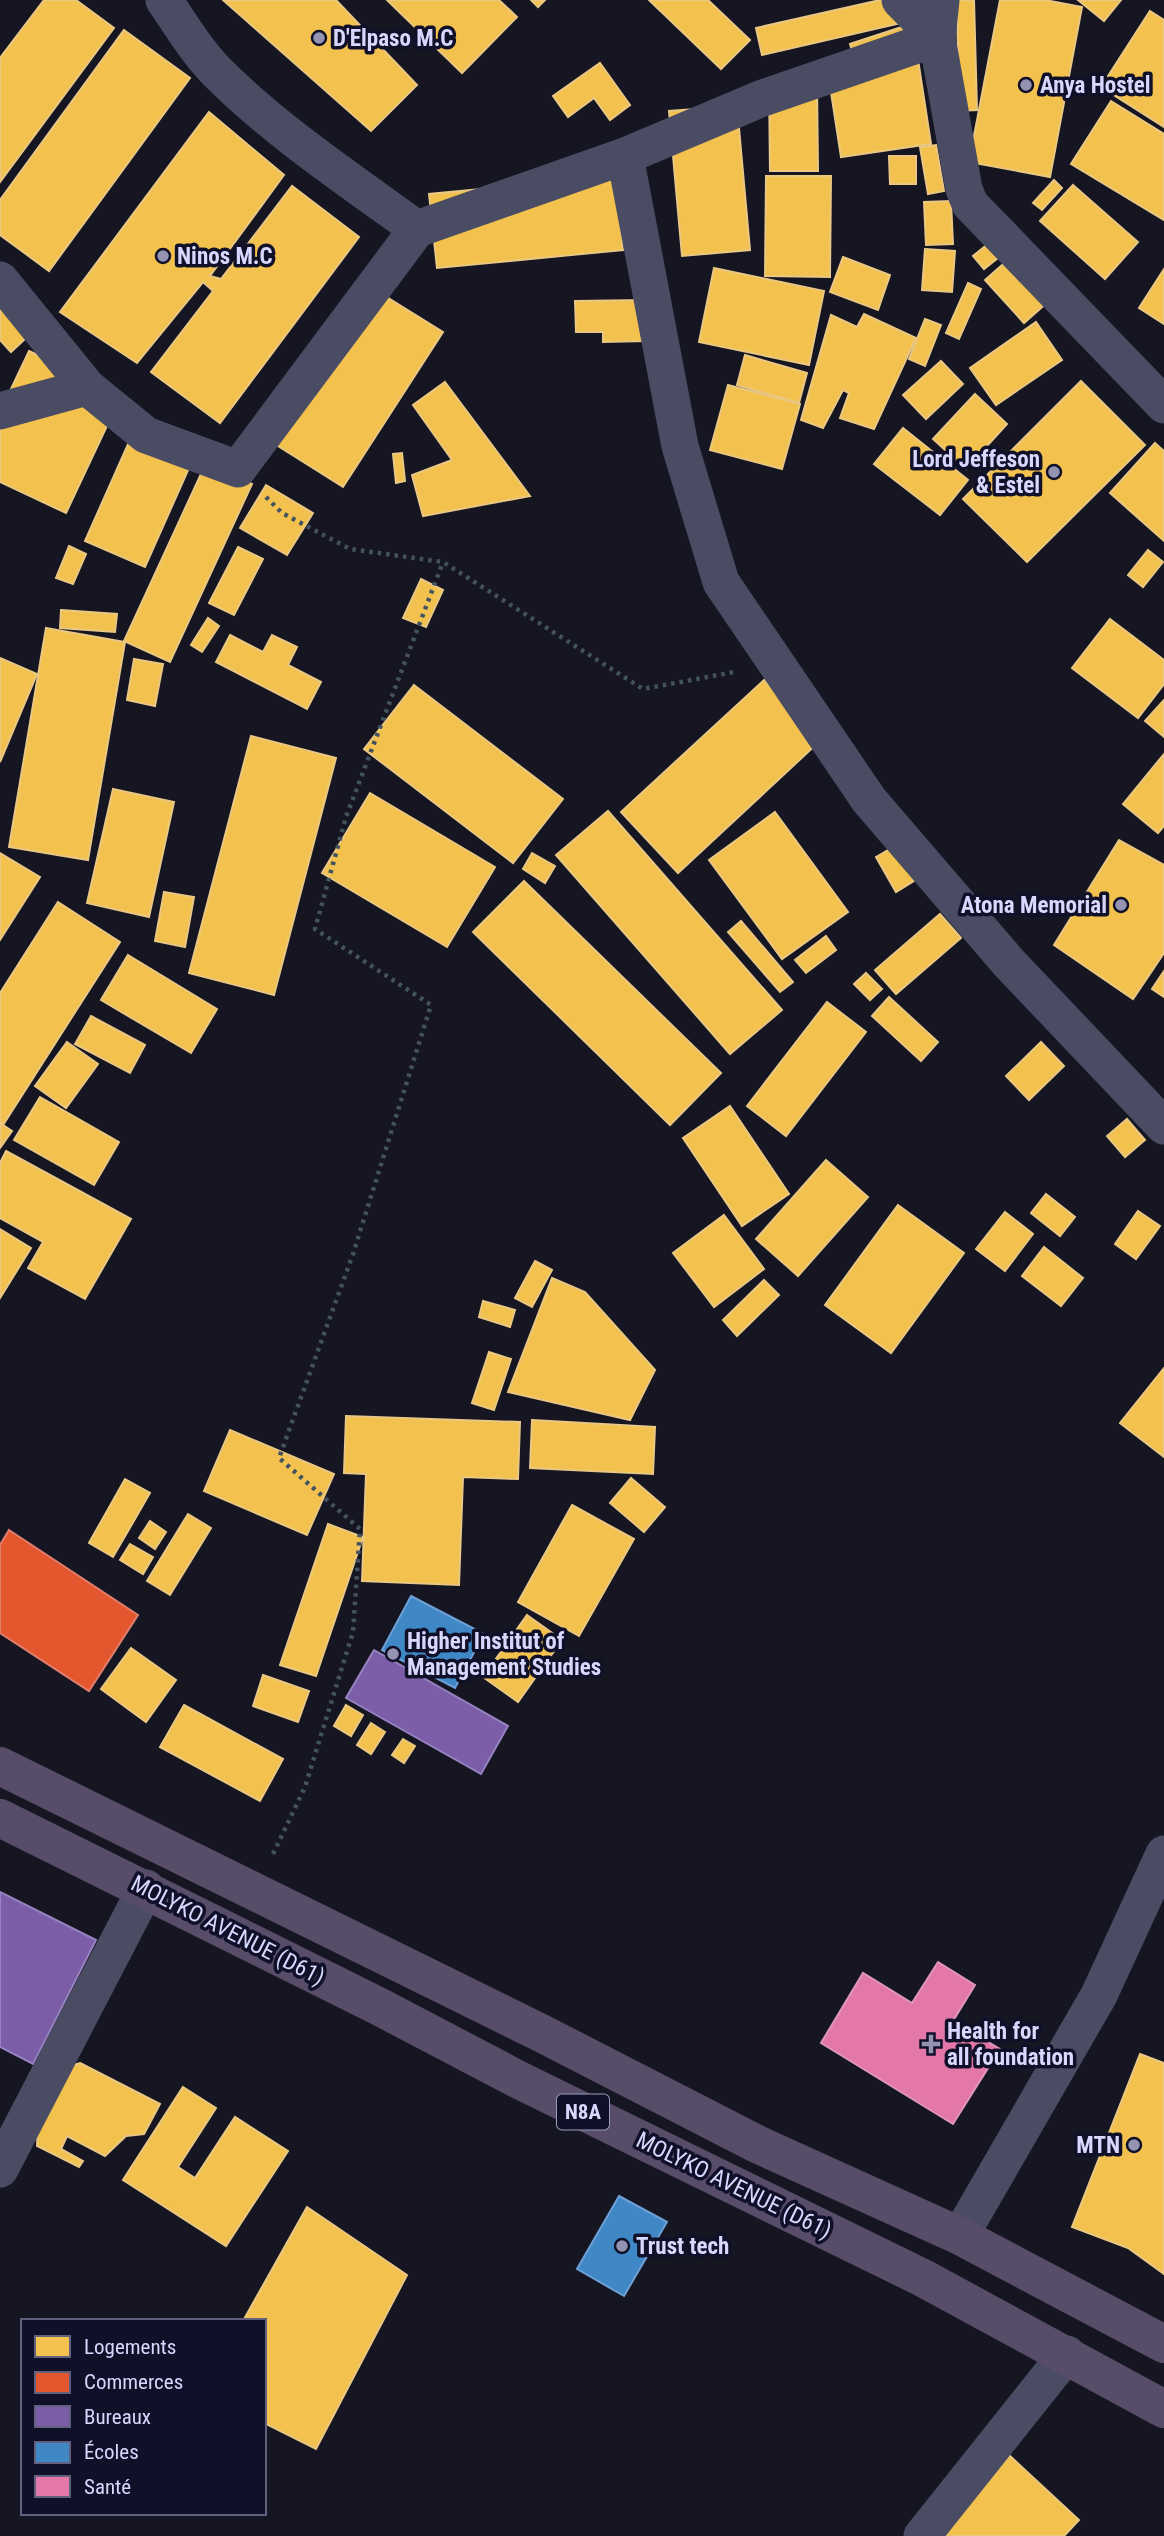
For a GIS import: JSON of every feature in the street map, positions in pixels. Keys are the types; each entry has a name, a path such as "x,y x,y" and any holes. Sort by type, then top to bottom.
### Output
{"highway":[{"name":"MOLYKO AVENUE (D61)","path":"0,1766 759,2145 960,2236 1164,2344"},
{"name":"MOLYKO AVENUE (D61)","path":"0,1818 146,1888 519,2080 923,2278 1164,2409"}],"street":[{"path":"164,0 194,46 219,74 327,164 417,229"},
{"path":"900,0 937,38"},
{"path":"941,0 937,38 964,189 970,204 1164,405"},
{"path":"0,280 88,387 156,440 238,469 417,229 625,156 760,99 937,38"},
{"path":"625,156 684,458 721,582 869,800 1009,963 1164,1126"},
{"path":"0,411 88,387"},
{"path":"960,2236 1099,1996 1164,1854"},
{"path":"0,2169 146,1888"},
{"path":"922,2536 1067,2354"}],"path":[{"path":"238,469 282,513 350,550 443,562 643,689 777,663"},
{"path":"255,1893 306,1787 352,1632 360,1529 279,1458 353,1254 431,1005 315,929 346,817 443,562"}],"building: Logements":[{"path":"44,0 76,0 114,28 0,182 0,58"},
{"name":"D'Elpaso M.C","path":"223,0 336,0 417,85 371,131"},
{"path":"387,0 499,0 517,17 462,73"},
{"path":"531,0 545,0 538,7"},
{"path":"649,0 708,0 750,40 721,69"},
{"path":"880,0 896,0 901,23 762,55 756,28"},
{"path":"957,0 974,0 977,110 959,111"},
{"name":"Anya Hostel","path":"1000,0 1045,0 1082,7 1050,177 969,162"},
{"path":"1078,0 1121,0 1104,21"},
{"path":"1150,11 1164,20 1164,127 1101,87"},
{"path":"920,21 855,61 850,44"},
{"path":"124,30 190,78 49,271 0,235 0,200"},
{"path":"917,53 931,144 841,157 827,66"},
{"path":"600,63 630,105 610,120 594,98 568,117 553,96"},
{"path":"769,84 817,84 818,171 770,171"},
{"path":"1111,101 1164,134 1164,220 1071,164"},
{"path":"737,106 750,250 682,256 669,111"},
{"name":"Ninos M.C","path":"209,112 284,175 210,276 221,279 292,186 359,237 220,423 151,372 213,291 203,282 137,363 60,312"},
{"path":"936,145 944,191 928,194 920,147"},
{"path":"889,156 916,156 916,184 890,184"},
{"path":"615,176 623,250 437,268 429,194"},
{"path":"766,176 831,176 830,277 765,276"},
{"path":"1054,180 1062,188 1042,210 1033,203"},
{"path":"1073,185 1138,242 1105,279 1040,221"},
{"path":"951,201 953,244 926,245 924,202"},
{"path":"993,240 1003,254 984,269 973,256"},
{"path":"925,249 955,251 952,292 922,290"},
{"path":"1019,250 1058,293 1024,323 985,280"},
{"path":"843,257 890,275 878,310 830,292"},
{"path":"714,268 824,291 809,365 699,342"},
{"path":"1164,269 1164,324 1139,308"},
{"path":"968,283 981,289 959,339 946,333"},
{"path":"369,286 443,332 343,487 270,441"},
{"path":"645,300 646,341 603,342 603,332 576,332 575,301"},
{"path":"0,305 43,322 11,352 0,340"},
{"path":"864,314 916,338 874,429 840,418 849,393 843,390 823,428 801,420 831,315 857,327"},
{"path":"925,319 941,325 925,366 909,359"},
{"path":"1036,322 1062,360 996,405 970,368"},
{"path":"29,351 122,394 66,513 0,482 0,412"},
{"path":"745,355 807,373 799,403 737,385"},
{"path":"941,361 963,384 926,419 903,395"},
{"name":"Lord Jeffeson & Estel","path":"1081,381 1145,445 1027,562 963,499"},
{"path":"445,382 530,496 423,516 412,475 452,460 413,405"},
{"path":"728,385 800,404 782,469 710,450"},
{"path":"975,394 1007,424 966,469 933,439"},
{"path":"141,415 201,441 145,567 85,541"},
{"path":"903,428 968,480 940,515 874,464"},
{"path":"1155,443 1164,451 1164,541 1110,493"},
{"path":"402,453 405,481 396,483 393,454"},
{"path":"206,463 252,484 170,662 124,641"},
{"path":"266,485 313,513 287,555 240,528"},
{"path":"69,546 86,554 73,584 56,578"},
{"path":"238,547 263,559 234,615 209,603"},
{"path":"1148,550 1163,562 1143,587 1128,575"},
{"path":"421,579 443,590 426,627 403,618"},
{"path":"61,610 117,614 115,632 60,628"},
{"path":"208,618 219,626 202,652 191,645"},
{"path":"1110,619 1164,660 1164,684 1138,718 1072,668"},
{"path":"46,628 125,642 88,860 9,847"},
{"path":"230,635 263,652 272,635 297,647 288,665 321,682 307,709 216,662"},
{"path":"0,658 37,674 0,762"},
{"path":"134,659 163,664 155,706 127,700"},
{"path":"764,680 821,740 678,873 621,812"},
{"path":"414,685 563,799 513,863 364,749"},
{"path":"1164,700 1164,737 1145,721"},
{"path":"251,736 336,758 274,995 189,973"},
{"path":"1164,754 1164,826 1158,833 1123,804"},
{"path":"113,789 174,802 149,917 87,903"},
{"path":"370,793 495,867 447,947 322,873"},
{"path":"608,811 782,1010 730,1054 556,855"},
{"path":"775,812 848,912 782,959 709,860"},
{"name":"Atona Memorial","path":"1119,840 1164,865 1164,953 1133,999 1054,945"},
{"path":"893,847 914,881 896,892 876,857"},
{"path":"0,853 40,877 0,940"},
{"path":"532,853 555,866 545,883 523,869"},
{"path":"524,881 721,1073 670,1125 473,932"},
{"path":"164,892 194,897 185,947 155,941"},
{"path":"58,902 120,942 3,1125 0,1123 0,993"},
{"path":"940,914 961,938 896,994 875,970"},
{"path":"741,921 793,982 780,992 728,932"},
{"path":"826,936 836,950 806,973 795,960"},
{"path":"128,955 217,1009 191,1053 101,1000"},
{"path":"1164,971 1164,997 1152,989"},
{"path":"866,973 882,989 870,1000 854,984"},
{"path":"889,997 938,1042 921,1061 872,1016"},
{"path":"827,1002 866,1032 786,1136 747,1106"},
{"path":"91,1016 145,1045 130,1073 75,1044"},
{"path":"67,1042 98,1064 66,1108 35,1086"},
{"path":"1041,1042 1064,1066 1029,1100 1006,1076"},
{"path":"40,1097 119,1142 94,1185 14,1140"},
{"path":"730,1106 789,1194 742,1226 683,1138"},
{"path":"1127,1119 1145,1140 1125,1157 1107,1136"},
{"path":"0,1123 12,1131 0,1148"},
{"path":"6,1151 131,1219 85,1299 28,1268 43,1242 0,1218 0,1163"},
{"path":"826,1160 868,1197 798,1276 756,1239"},
{"path":"1046,1194 1075,1217 1060,1236 1031,1213"},
{"path":"898,1205 964,1253 891,1353 825,1305"},
{"path":"1138,1211 1160,1226 1136,1259 1115,1244"},
{"path":"1005,1212 1033,1234 1005,1271 976,1249"},
{"path":"724,1215 764,1269 714,1307 673,1253"},
{"path":"0,1229 31,1248 0,1298"},
{"path":"1044,1247 1083,1278 1061,1306 1022,1276"},
{"path":"535,1261 552,1270 532,1307 515,1298"},
{"path":"552,1278 585,1292 655,1370 630,1420 508,1392"},
{"path":"764,1280 779,1295 737,1336 723,1320"},
{"path":"483,1301 515,1310 510,1327 479,1317"},
{"path":"489,1352 511,1359 494,1410 472,1403"},
{"path":"1164,1368 1164,1457 1120,1423"},
{"path":"346,1416 520,1422 518,1479 463,1477 459,1585 362,1581 366,1474 344,1473"},
{"path":"532,1420 655,1427 653,1474 530,1468"},
{"path":"230,1430 334,1474 307,1535 204,1491"},
{"path":"631,1478 665,1507 644,1532 610,1503"},
{"path":"125,1479 150,1493 113,1557 89,1543"},
{"path":"572,1505 634,1539 579,1636 518,1602"},
{"path":"188,1514 211,1528 170,1595 147,1581"},
{"path":"150,1521 166,1532 155,1549 139,1538"},
{"path":"328,1524 363,1537 316,1676 280,1665"},
{"path":"130,1544 153,1557 143,1574 120,1560"},
{"path":"527,1615 562,1640 518,1702 483,1677"},
{"path":"131,1648 176,1680 146,1722 101,1689"},
{"path":"263,1675 309,1691 298,1722 253,1706"},
{"path":"184,1705 283,1759 260,1801 160,1747"},
{"path":"346,1705 363,1715 351,1736 334,1726"},
{"path":"371,1723 385,1732 371,1754 357,1745"},
{"path":"403,1739 415,1746 404,1763 392,1755"},
{"name":"MTN","path":"1140,2054 1164,2063 1164,2274 1128,2248 1072,2227"},
{"path":"80,2063 160,2104 144,2134 126,2136 105,2156 67,2136 61,2149 83,2161 79,2167 37,2146 38,2118 63,2068"},
{"path":"183,2087 216,2108 178,2167 195,2178 235,2117 288,2151 226,2246 123,2180"},
{"path":"307,2207 407,2275 316,2449 266,2424 266,2319 244,2319"},
{"path":"1009,2455 1079,2520 1064,2536 944,2536"}],"building: Commerces":[{"path":"9,1530 138,1615 89,1691 0,1633 0,1545"}],"building: Bureaux":[{"path":"374,1650 508,1726 481,1774 346,1698"},
{"path":"0,1892 96,1940 33,2064 0,2047"}],"building: Écoles":[{"path":"411,1596 484,1634 455,1688 382,1650"},
{"name":"Trust tech","path":"619,2196 667,2222 624,2296 577,2269"}],"building: Santé":[{"path":"938,1962 975,1985 953,2021 1000,2049 953,2124 821,2043 863,1973 912,2003"}],"place":[{"name":"D'Elpaso M.C","path":"319,38"},
{"name":"Anya Hostel","path":"1026,85"},
{"name":"Ninos M.C","path":"163,256"},
{"name":"Lord Jeffeson & Estel","path":"1054,472"},
{"name":"Atona Memorial","path":"1121,905"},
{"name":"Higher Institut of Management Studies","path":"393,1654"},
{"name":"Health for all foundation","path":"931,2044"},
{"name":"MTN","path":"1134,2145"},
{"name":"Trust tech","path":"622,2246"}]}
